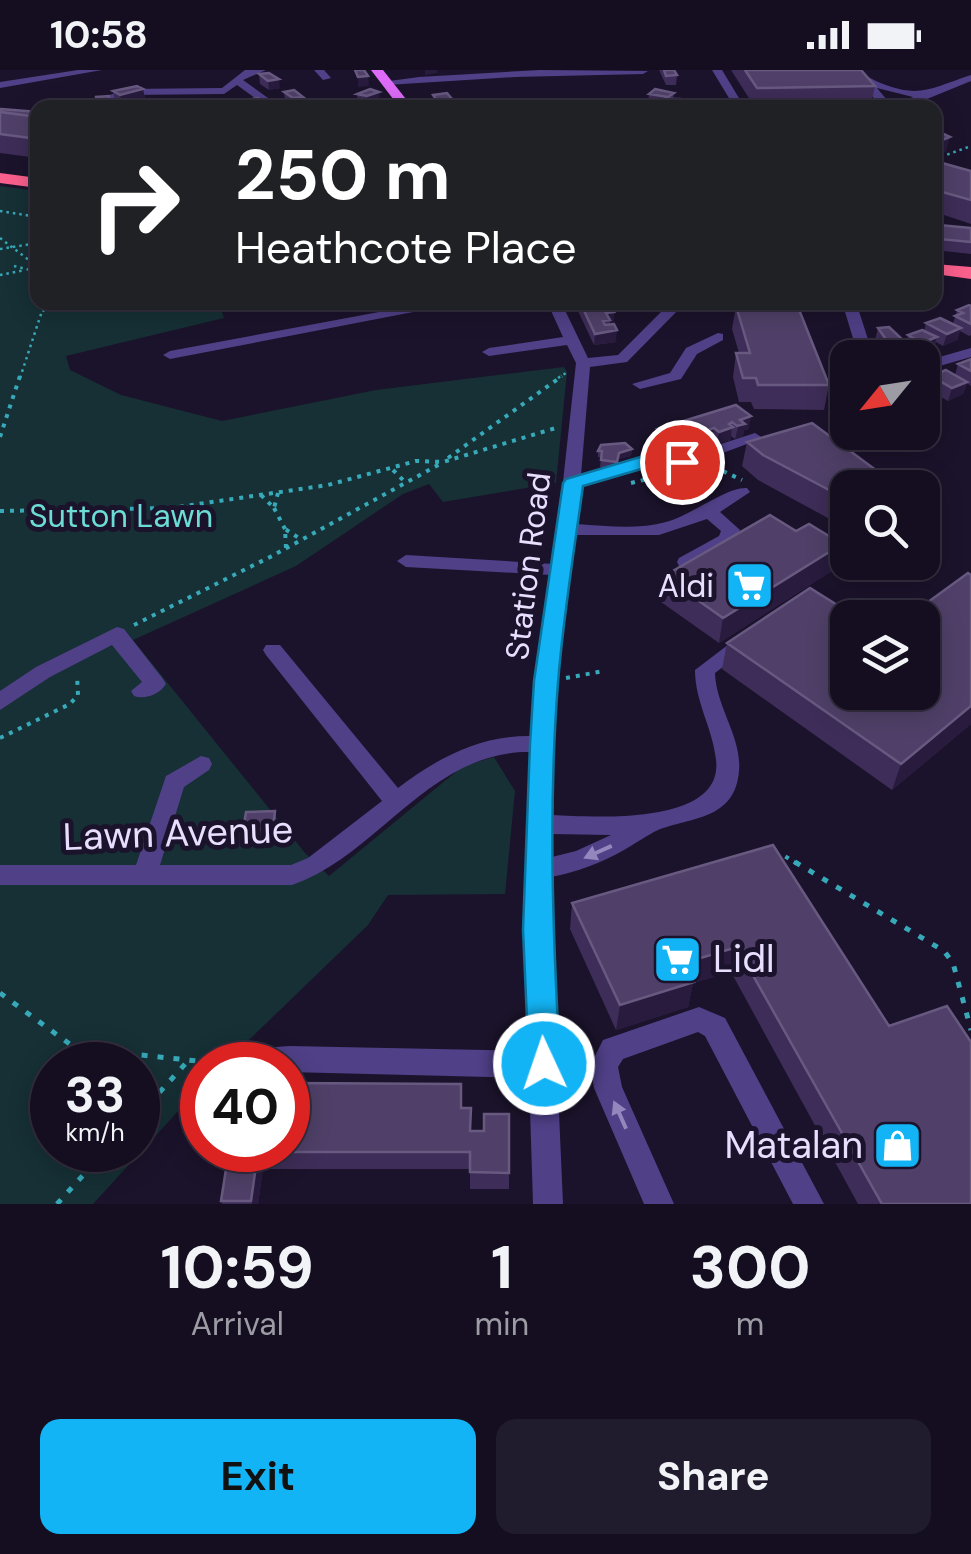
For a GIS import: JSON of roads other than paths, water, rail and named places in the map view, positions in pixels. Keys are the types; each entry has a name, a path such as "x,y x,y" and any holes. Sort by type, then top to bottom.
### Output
{"highway":[{"path":"0,178 30,182"},
{"path":"942,270 971,273"}],"main road":[{"path":"377,70 400,100"}],"street":[{"path":"0,84 97,70"},
{"path":"224,92 248,72 261,70"},
{"path":"717,70 735,100"},
{"path":"851,70 874,84 925,97"},
{"path":"387,82 414,75 505,71 640,71 653,86"},
{"path":"917,100 971,78"},
{"path":"239,82 264,100"},
{"path":"874,84 871,90 882,100"},
{"path":"102,100 127,92 224,92 261,98"},
{"path":"170,355 416,310"},
{"name":"Station Road","path":"548,1204 539,869 542,744 583,366 558,310"},
{"path":"583,366 622,359 670,310"},
{"path":"851,310 861,340"},
{"path":"640,384 676,376 691,351 718,337"},
{"path":"489,352 574,340"},
{"path":"940,361 971,352"},
{"path":"610,363 655,396"},
{"path":"573,483 647,461 682,462 755,438"},
{"path":"568,529 672,530 710,513 745,488"},
{"path":"686,562 727,539 731,530 710,513"},
{"path":"406,560 562,570"},
{"path":"542,824 652,823 692,814 718,798 728,775 706,700 705,670 761,632"},
{"path":"0,702 54,666 116,634 156,684 141,692"},
{"path":"274,650 396,802"},
{"name":"Lawn Avenue","path":"0,875 292,875 317,865 438,768 468,753 514,742 542,744"},
{"path":"144,873 174,782 201,764"},
{"path":"539,869 591,856 652,823"},
{"path":"659,1204 608,1088 604,1066 613,1049 698,1019 714,1027 809,1204"},
{"path":"310,1062 544,1064"}],"place":[{"name":"Aldi","path":"749,586"},
{"name":"Lidl","path":"678,959"},
{"name":"Matalan","path":"898,1145"}],"park label":[{"name":"Sutton Lawn","path":"121,516"}]}
